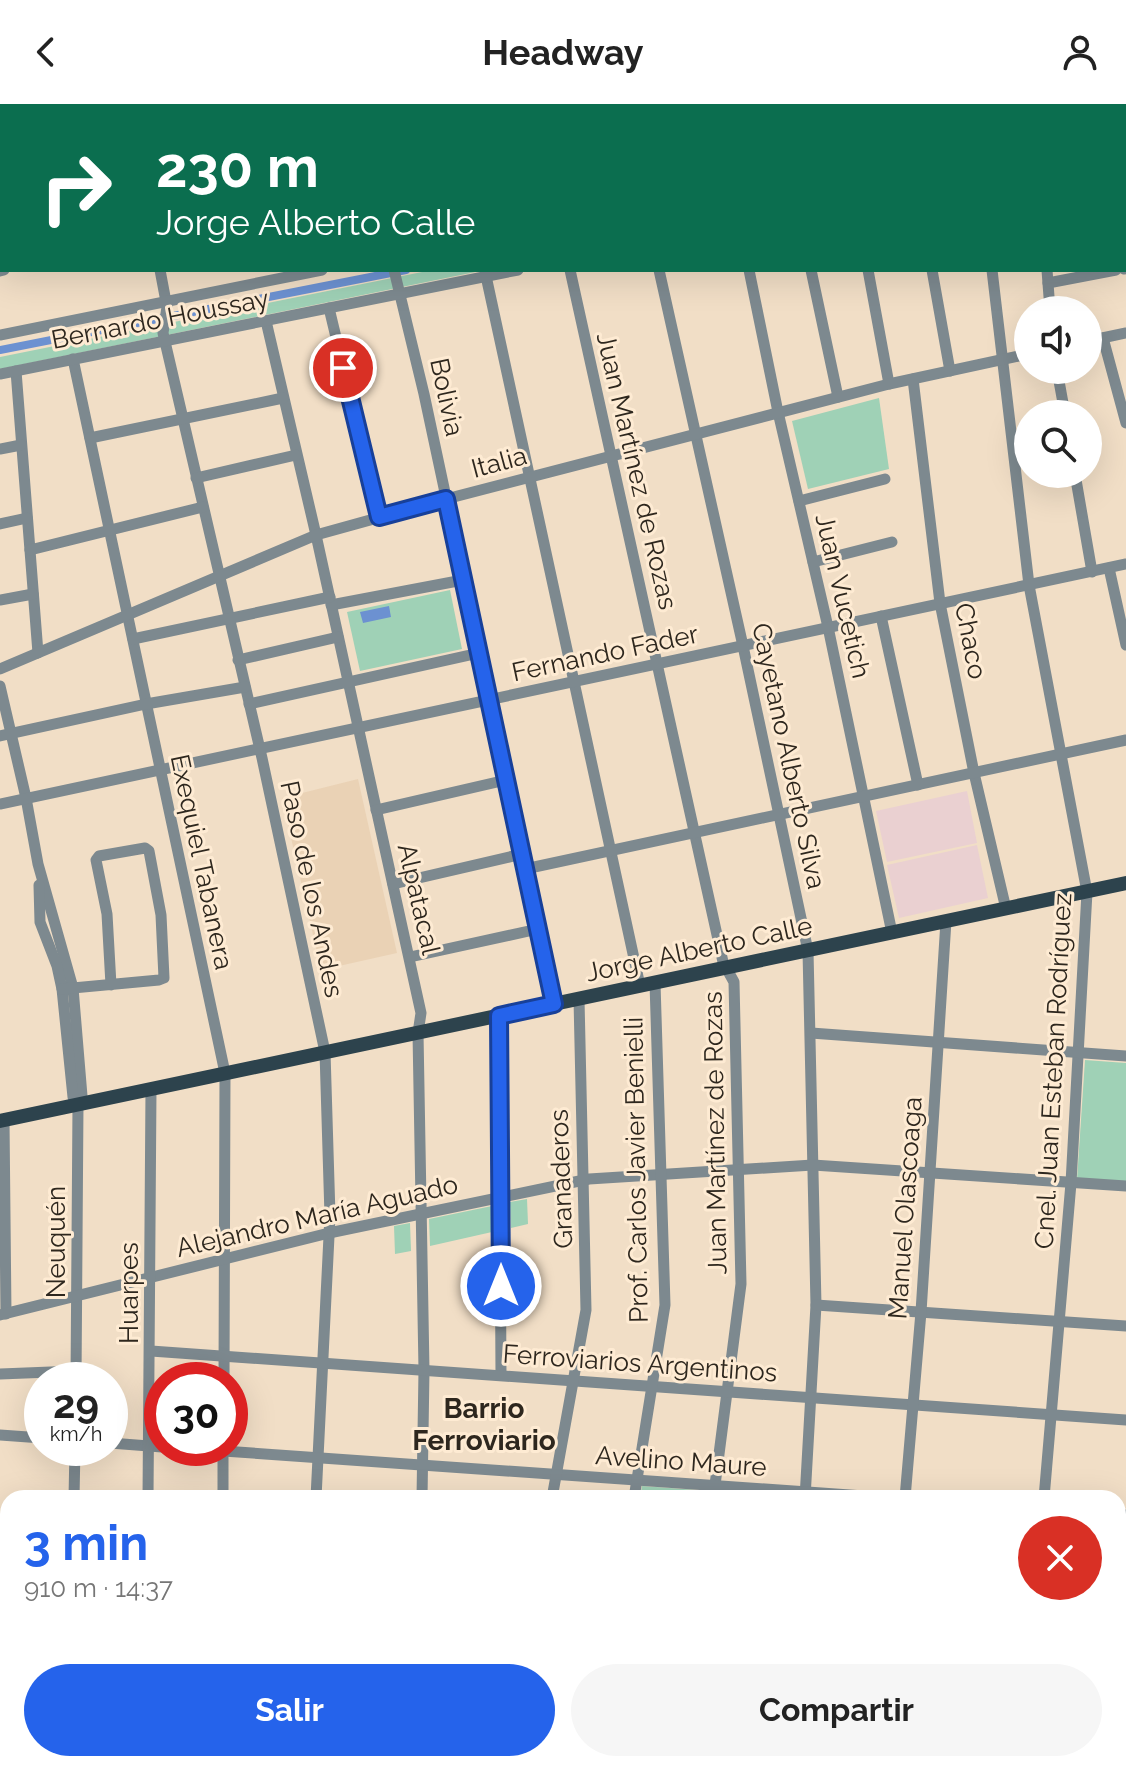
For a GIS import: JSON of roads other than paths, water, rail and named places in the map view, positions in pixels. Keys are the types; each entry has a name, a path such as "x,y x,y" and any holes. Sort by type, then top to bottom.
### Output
{"main road":[{"name":"Jorge Alberto Calle","path":"2,1120 1126,883"}],"street":[{"path":"160,272 166,304"},
{"path":"0,335 166,304 312,272"},
{"name":"Bernardo Houssay","path":"0,374 507,272"},
{"name":"Juan Martínez de Rozas","path":"570,272 726,968 734,982 741,1284 715,1485"},
{"name":"Cayetano Alberto Silva","path":"659,272 808,951 816,1305 805,1490"},
{"name":"Juan Vucetich","path":"749,272 892,933"},
{"path":"811,272 838,397"},
{"path":"868,272 889,384"},
{"path":"932,272 950,371"},
{"name":"Cnel. Juan Esteban Rodríguez","path":"992,272 1029,585 1087,892 1071,1183 1045,1490"},
{"path":"1047,272 1049,296"},
{"path":"1048,283 1106,272"},
{"name":"Bolivia","path":"395,274 554,1004"},
{"name":"Prof. Carlos Javier Benielli","path":"486,276 612,851 647,984 665,1305 636,1490"},
{"name":"Paso de los Andes","path":"166,304 165,341 325,1052 329,1233 316,1490"},
{"path":"329,308 379,517"},
{"name":"Alpatacal","path":"266,321 421,1013 418,1033 424,1370 422,1490"},
{"path":"1126,333 1103,338 1126,423"},
{"name":"Italia","path":"0,669 316,535 778,412 1014,357"},
{"name":"Exequiel Tabanera","path":"73,359 225,1073 224,1362"},
{"path":"16,371 38,653"},
{"name":"Chaco","path":"913,379 940,603 974,773 1006,909"},
{"path":"90,438 283,398"},
{"path":"0,449 21,445"},
{"path":"196,478 296,455"},
{"path":"799,501 885,479"},
{"path":"1077,488 1092,572"},
{"path":"30,550 203,507"},
{"path":"0,524 27,518"},
{"path":"813,562 892,542"},
{"name":"Fernando Fader","path":"0,804 1126,564"},
{"path":"1109,568 1126,645"},
{"path":"133,639 228,619 463,580"},
{"path":"0,600 33,594"},
{"path":"881,616 918,785"},
{"path":"238,660 338,637"},
{"path":"249,704 479,653"},
{"name":"Neuquén","path":"0,686 5,734 26,798 38,864 68,989 82,1096 78,1104 76,1362"},
{"path":"5,734 245,687"},
{"path":"525,869 1126,740"},
{"path":"376,810 506,780"},
{"path":"68,989 111,985 159,980 164,978 160,902 149,851 145,848 99,856 96,860 107,914 111,985"},
{"path":"393,884 522,854"},
{"name":"Manuel Olascoaga","path":"906,1490 921,1312 946,921"},
{"path":"410,957 538,929"},
{"name":"Granaderos","path":"554,1490 586,1310 579,999"},
{"path":"499,1016 501,1375"},
{"path":"811,1033 1126,1056"},
{"name":"Huarpes","path":"151,1089 152,1362"},
{"path":"2,1120 3,1315"},
{"name":"Alejandro María Aguado","path":"3,1315 329,1233 582,1181 660,1173 813,1165 1126,1186"},
{"path":"816,1305 1126,1326"},
{"name":"Ferroviarios Argentinos","path":"151,1351 1126,1420"},
{"path":"0,1374 24,1374"},
{"path":"0,1435 24,1437"},
{"name":"Avelino Maure","path":"248,1452 760,1490"},
{"path":"74,1490 75,1466"},
{"name":"Huarpes","path":"149,1490 153,1466"},
{"path":"223,1466 223,1490"}],"water":[{"path":"389,606 391,617 363,623 360,612"}],"waterway":[{"path":"0,350 396,272"}],"district":[{"name":"Barrio Ferroviario","path":"484,1424"}]}
